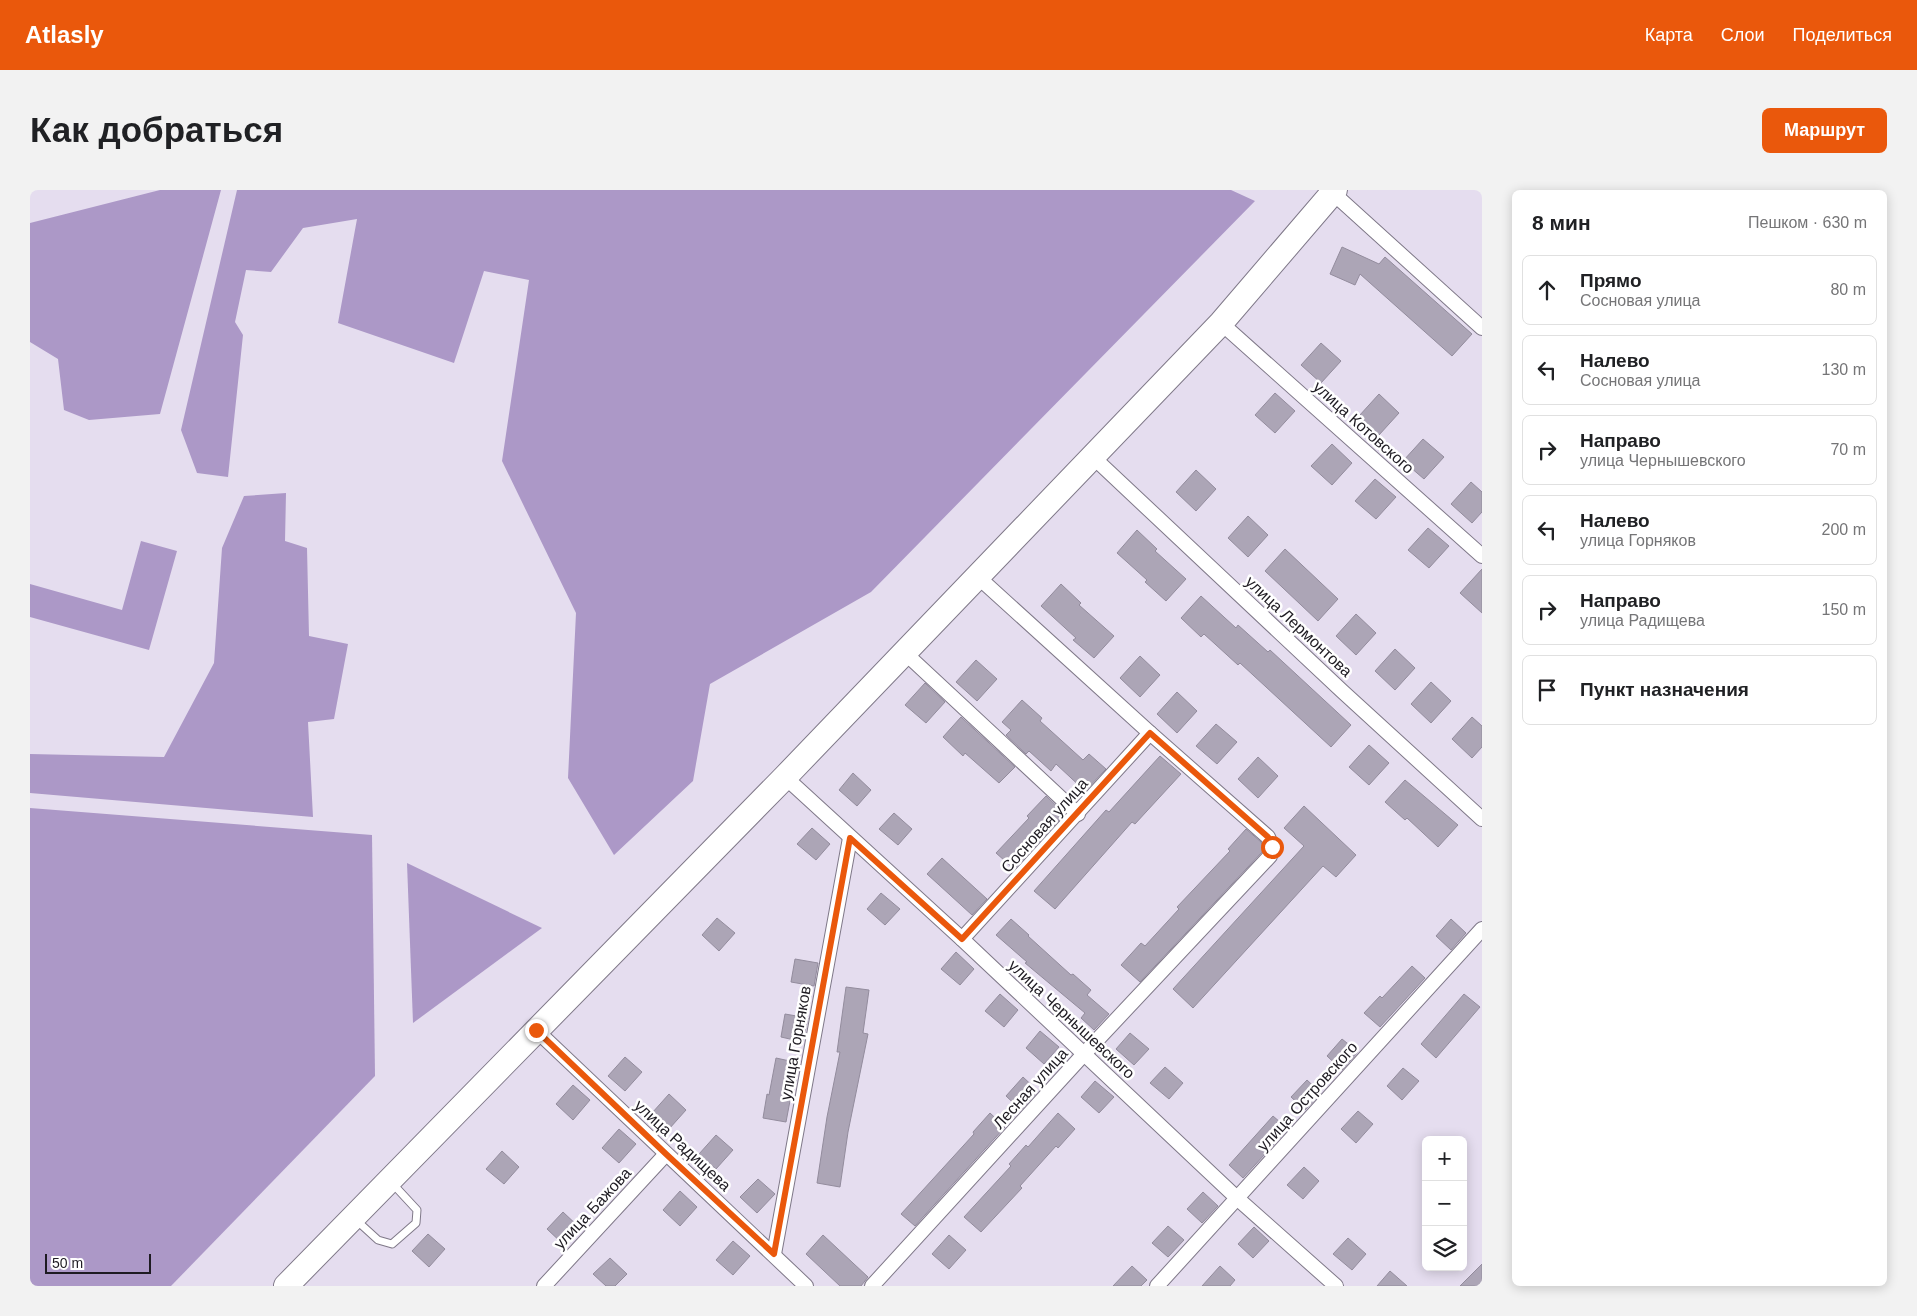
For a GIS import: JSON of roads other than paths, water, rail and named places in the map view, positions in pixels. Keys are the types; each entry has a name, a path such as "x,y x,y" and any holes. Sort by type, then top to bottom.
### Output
{"highway":[{"path":"286,1286 785,777 1221,324 1334,192"}],"street":[{"path":"1334,192 1482,328"},
{"name":"улица Котовского","path":"1221,324 1482,556"},
{"name":"улица Лермонтова","path":"1093,457 1342,691 1482,819"},
{"path":"978,576 1150,733"},
{"path":"904,652 1078,814"},
{"name":"Сосновая улица","path":"962,939 1150,733"},
{"name":"Лесная улица","path":"872,1286 1083,1055 1270,856 1272,847 1268,837 1150,733"},
{"name":"улица Чернышевского","path":"785,777 962,939 1238,1199 1336,1286"},
{"name":"улица Горняков","path":"774,1254 850,838"},
{"name":"улица Островского","path":"1157,1286 1482,929"},
{"name":"улица Радищева","path":"536,1030 806,1286"},
{"name":"улица Бажова","path":"544,1286 666,1154"}],"lane":[{"path":"353,1217 378,1240 392,1244 416,1223 417,1210 390,1180"}]}
